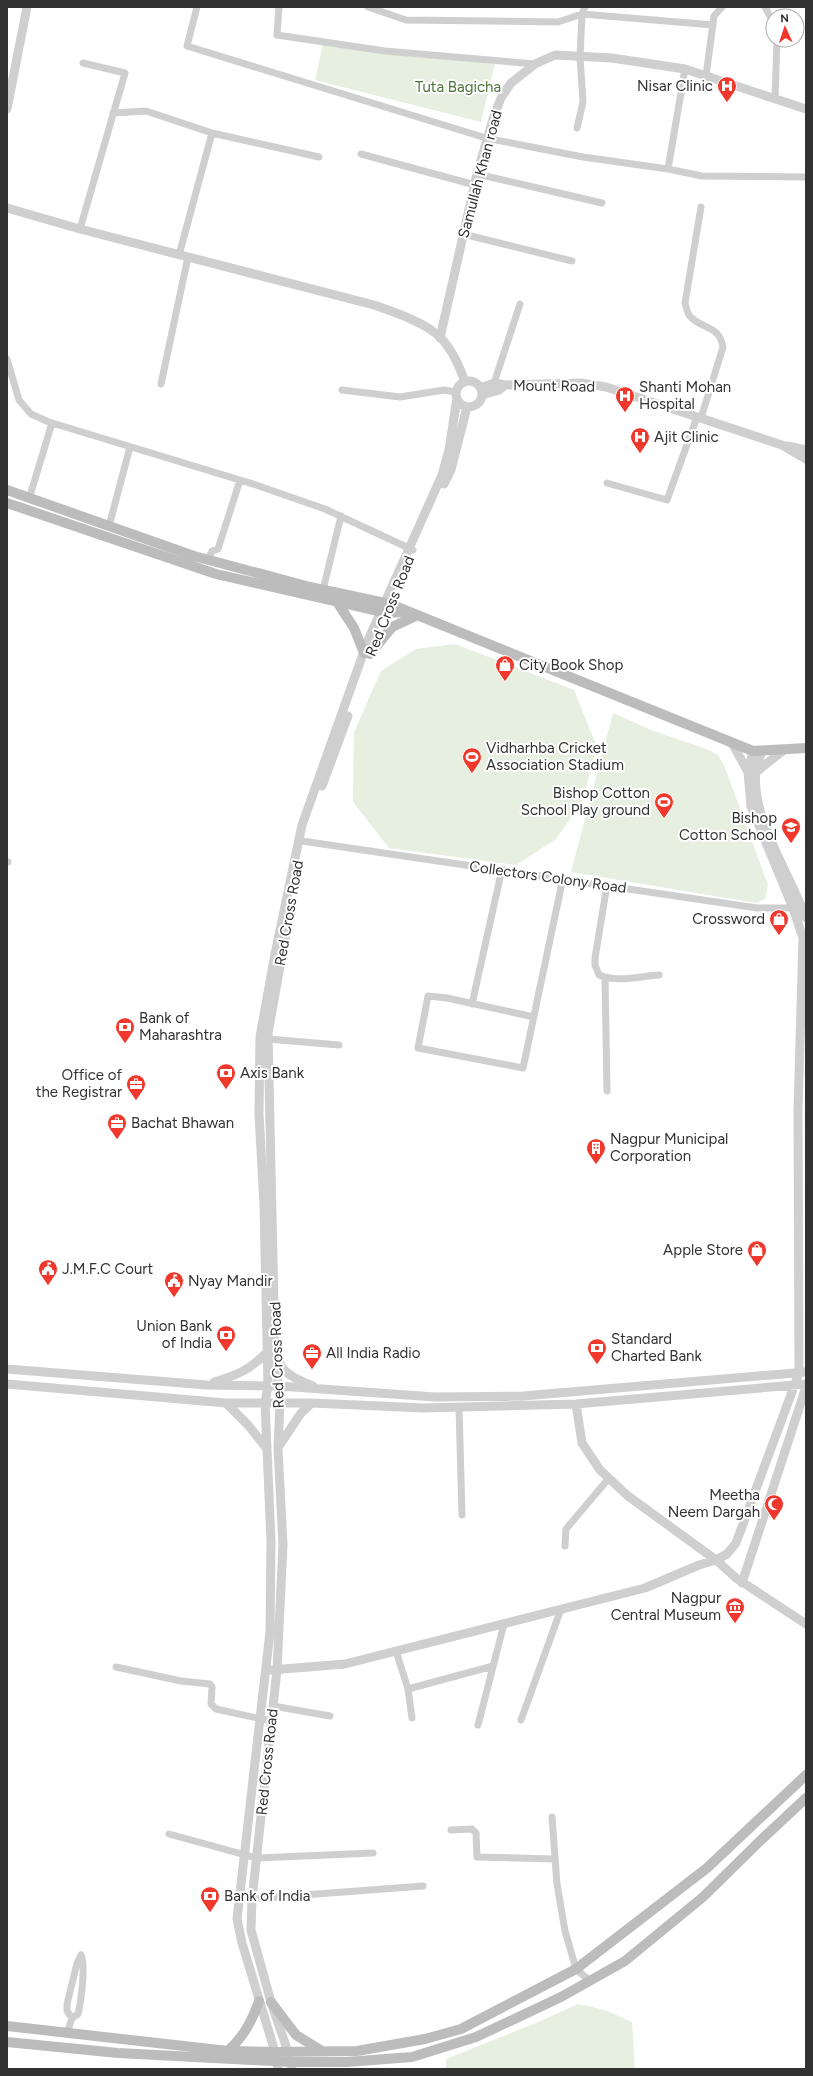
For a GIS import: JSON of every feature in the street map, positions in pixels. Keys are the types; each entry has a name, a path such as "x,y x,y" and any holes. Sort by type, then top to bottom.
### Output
{"main road":[{"path":"7,490 208,560 406,612 478,638 732,743 758,751 806,748"},
{"path":"7,503 216,574 337,602 386,607"},
{"path":"337,602 354,628 367,653 392,627 416,616"},
{"path":"7,2042 118,2053 290,2061 323,2057 424,2039 461,2029 576,1969 707,1868 806,1775"},
{"path":"271,2002 296,2035 323,2057 412,2057 476,2037 561,1997 625,1961 703,1897 760,1840 805,1799 794,1786"},
{"path":"228,2051 242,2038 259,2001"},
{"path":"7,2026 228,2051 276,2061"},
{"path":"118,2053 119,2039"},
{"path":"314,2069 323,2057"},
{"path":"239,2059 256,2069"}],"street":[{"path":"7,109 27,7"},
{"path":"197,7 187,46 486,138 583,157 668,169 702,176 806,177"},
{"path":"279,7 276,35 385,51 535,64"},
{"path":"368,7 406,20 558,22 582,14 713,25"},
{"path":"577,128 583,102 580,57 582,14 585,7"},
{"path":"706,76 714,16 722,7"},
{"path":"775,99 777,48"},
{"name":"Samullah Khan road","path":"440,338 486,138 501,98 511,83 535,64 555,55 612,58 685,69 806,109"},
{"path":"80,229 125,73 82,63"},
{"path":"668,169 685,69"},
{"path":"113,112 146,111 212,133 319,158"},
{"path":"161,384 184,256 212,133"},
{"path":"361,154 474,185"},
{"path":"477,174 602,203"},
{"path":"607,483 667,500 699,418 722,347 721,338 715,331 700,324 688,314 685,303 701,207"},
{"path":"7,208 80,229 374,305 411,319 440,338 456,359 465,382"},
{"path":"463,234 572,261"},
{"path":"494,383 520,304"},
{"path":"7,359 19,400 31,414 52,423 240,480 325,509 411,549 442,476 449,450 457,395 461,384 465,382 474,382 481,391 479,403 475,406 467,407 462,405 457,395 444,390 400,397 342,390"},
{"name":"Mount Road","path":"481,391 494,383 505,385 581,383 606,387 782,446 806,459"},
{"name":"Mount Road","path":"481,391 499,390 505,385"},
{"name":"Red Cross Road","path":"276,2061 242,1943 237,1920 264,1698 270,1632 272,1541 265,1403 271,1352 268,1205 268,1039 302,841 367,653 411,549 451,470 467,407"},
{"path":"30,499 52,423"},
{"path":"782,446 806,450"},
{"path":"109,526 130,447"},
{"path":"208,560 212,551 218,548 240,480"},
{"path":"323,590 341,516"},
{"path":"268,1205 259,1114 260,1037 275,954 302,825 367,653"},
{"path":"732,743 752,772 758,801 776,853 801,903 806,918"},
{"path":"752,772 784,750"},
{"path":"266,1669 277,1670 345,1664 645,1588 699,1565 716,1560 727,1554 736,1543 795,1386 802,1372 798,1110 803,938 793,908 751,806 752,772 758,751"},
{"name":"Collectors Colony Road","path":"302,841 563,878 757,908 793,908"},
{"path":"472,1004 502,870"},
{"path":"534,1017 428,996 418,1048 523,1068 534,1017 563,878"},
{"path":"607,885 594,965 599,975 605,978 659,975"},
{"path":"605,978 607,1091"},
{"path":"268,1039 338,1045"},
{"path":"207,1385 241,1373 271,1352 281,1367 295,1379 323,1390"},
{"name":"Red Cross Road","path":"271,1352 280,1404 278,1448 283,1545 277,1670 256,1858 251,1930 271,2002 290,2061"},
{"path":"7,1369 207,1385 278,1386 434,1397 523,1396 802,1372"},
{"path":"7,1384 226,1403 312,1403 459,1407 576,1404 806,1384"},
{"path":"742,1583 806,1387"},
{"path":"226,1403 248,1425 267,1449"},
{"name":"Red Cross Road","path":"278,1448 301,1413 312,1403"},
{"path":"576,1404 582,1443 592,1459 609,1478 650,1513 716,1560 742,1583 806,1624"},
{"path":"459,1407 462,1515"},
{"path":"565,1546 566,1529 609,1478"},
{"path":"521,1720 561,1609"},
{"path":"478,1725 504,1624"},
{"path":"396,1651 408,1689 412,1718"},
{"path":"408,1689 493,1666"},
{"path":"116,1667 181,1681 210,1684 212,1687 212,1704 214,1707 261,1720 271,1721"},
{"path":"273,1702 330,1716"},
{"path":"552,1817 555,1859 565,1931 576,1969 590,1981"},
{"path":"451,1830 472,1830 476,1833 477,1857 555,1859"},
{"path":"169,1834 256,1858 373,1853"},
{"path":"252,1899 423,1886"},
{"path":"67,2033 72,2018 78,2014 80,2005 82,1974 80,1955 67,2004 67,2011 72,2018"}],"green space":[{"name":"Tuta Bagicha","path":"323,43 495,64 481,122 315,80"},
{"name":"Vidharhba Cricket Association Stadium","path":"455,644 574,690 597,747 582,802 556,839 516,865 389,848 353,802 354,732 381,671 416,649"},
{"name":"Bishop Cotton School Play ground","path":"613,713 651,730 709,750 718,755 724,765 768,885 765,899 756,903 571,872"},
{"path":"578,2004 605,2010 632,2022 635,2069 446,2069 446,2059 536,2023"}],"place":[{"name":"Nisar Clinic","path":"727,103"},
{"name":"Shanti Mohan Hospital","path":"625,413"},
{"name":"Ajit Clinic","path":"640,454"},
{"name":"City Book Shop","path":"505,682"},
{"name":"Vidharhba Cricket Association Stadium","path":"472,774"},
{"name":"Bishop Cotton School Play ground","path":"664,819"},
{"name":"Bishop Cotton School","path":"791,844"},
{"name":"Crossword","path":"779,936"},
{"name":"Bank of Maharashtra","path":"125,1044"},
{"name":"Axis Bank","path":"226,1090"},
{"name":"Office of the Registrar","path":"136,1101"},
{"name":"Bachat Bhawan","path":"117,1140"},
{"name":"Nagpur Municipal Corporation","path":"596,1165"},
{"name":"Apple Store","path":"757,1267"},
{"name":"J.M.F.C Court","path":"48,1286"},
{"name":"Nyay Mandir","path":"174,1298"},
{"name":"Union Bank of India","path":"226,1352"},
{"name":"Standard Charted Bank","path":"597,1365"},
{"name":"All India Radio","path":"312,1370"},
{"name":"Meetha Neem Dargah","path":"774,1521"},
{"name":"Nagpur Central Museum","path":"735,1624"},
{"name":"Bank of India","path":"210,1913"}]}
